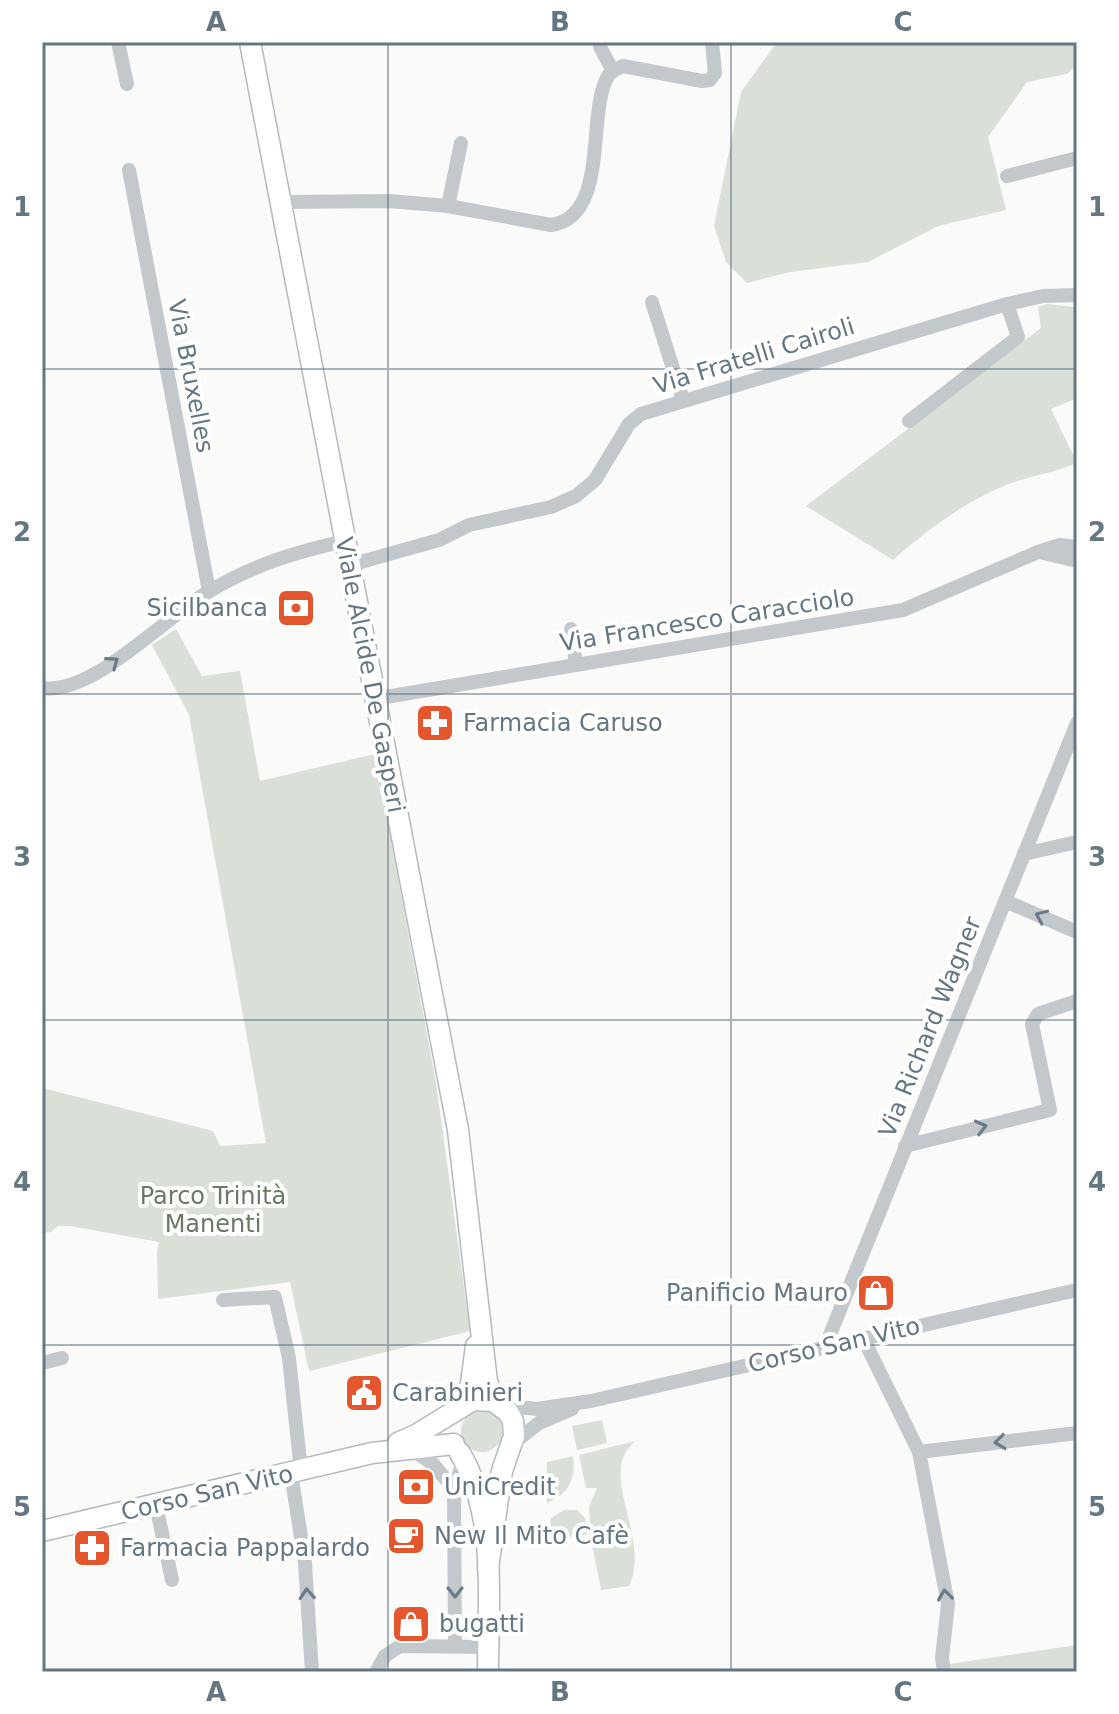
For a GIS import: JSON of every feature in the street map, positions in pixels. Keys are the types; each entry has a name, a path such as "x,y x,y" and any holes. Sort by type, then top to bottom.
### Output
{"main road":[{"name":"Viale Alcide De Gasperi","path":"250,42 458,1130 478,1311"},
{"path":"478,1311 487,1382 513,1421 514,1436 495,1507 488,1568"},
{"path":"478,1311 471,1384 451,1424 482,1510 488,1568 488,1672"},
{"path":"372,1453 416,1435 461,1408 483,1399 499,1404"},
{"path":"372,1453 411,1449 459,1452 474,1462 485,1463 496,1460 510,1447"},
{"name":"Corso San Vito","path":"42,1531 372,1453"}],"street":[{"path":"118,42 127,84"},
{"path":"601,42 600,47 613,71"},
{"path":"281,202 389,201 448,206 551,225 564,223 578,209 586,192 597,142 601,96 613,71 623,66 710,80 715,73 712,42"},
{"path":"448,206 461,143"},
{"path":"1007,176 1077,158"},
{"name":"Via Bruxelles","path":"129,170 209,591"},
{"name":"Via Fratelli Cairoli","path":"350,565 439,540 469,525 551,507 576,496 595,480 629,424 641,414 1007,304 1043,296 1076,295"},
{"path":"652,302 683,400"},
{"path":"909,421 1018,337 1007,304"},
{"path":"42,688 82,682 209,591 266,561 345,541"},
{"name":"Via Francesco Caracciolo","path":"374,699 903,610 1038,552 1060,545 1077,547"},
{"path":"1038,552 1077,561"},
{"path":"571,629 576,664"},
{"name":"Via Richard Wagner","path":"825,1347 1077,723"},
{"path":"1024,854 1077,842"},
{"path":"1005,901 1077,932"},
{"path":"905,1146 1050,1110 1032,1024 1038,1014 1077,1001"},
{"name":"Corso San Vito","path":"591,1401 1077,1290"},
{"path":"223,1300 275,1297 289,1358 312,1672"},
{"path":"863,1338 919,1452 948,1604 942,1658 944,1672"},
{"path":"42,1363 62,1358"},
{"path":"499,1404 537,1409 591,1401"},
{"path":"510,1447 539,1423 591,1401"},
{"path":"919,1452 1077,1433"},
{"path":"411,1449 433,1464 454,1489"},
{"path":"455,1646 454,1489 459,1452"},
{"path":"156,1505 172,1580"},
{"path":"376,1672 385,1656 400,1646 488,1647"}],"green space":[{"path":"777,42 1077,42 1077,65 1067,74 1027,82 988,137 1006,210 938,226 868,262 790,272 747,283 726,262 714,226 741,92"},
{"path":"1047,304 1074,307 1077,317 1077,398 1051,409 1077,463 1006,485 976,500 932,528 893,560 806,506 1041,328 1038,307"},
{"name":"Parco Trinità Manenti","path":"176,629 202,676 240,671 260,781 375,754 436,1083 470,1331 309,1371 290,1282 158,1299 159,1242 70,1226 58,1226 51,1232 42,1233 42,1088 213,1131 220,1146 266,1143 189,715 152,645"},
{"path":"482,1410 497,1416 503,1431 497,1446 482,1452 467,1446 461,1431 467,1416"},
{"path":"602,1420 607,1443 577,1450 572,1426"},
{"path":"635,1441 625,1454 621,1469 621,1484 635,1553 634,1570 629,1586 601,1590 591,1539 589,1507 597,1488 586,1488 579,1455"},
{"path":"573,1456 569,1485 561,1495 547,1503 547,1462"},
{"path":"564,1510 577,1510 585,1518 588,1534 547,1541 551,1518"},
{"path":"1077,1645 1077,1672 950,1672 949,1664"}],"place":[{"name":"Sicilbanca","path":"296,608"},
{"name":"Farmacia Caruso","path":"435,723"},
{"name":"Panificio Mauro","path":"876,1293"},
{"name":"Carabinieri","path":"364,1393"},
{"name":"UniCredit","path":"416,1487"},
{"name":"New Il Mito Cafè","path":"406,1536"},
{"name":"Farmacia Pappalardo","path":"92,1548"},
{"name":"bugatti","path":"411,1624"}]}
